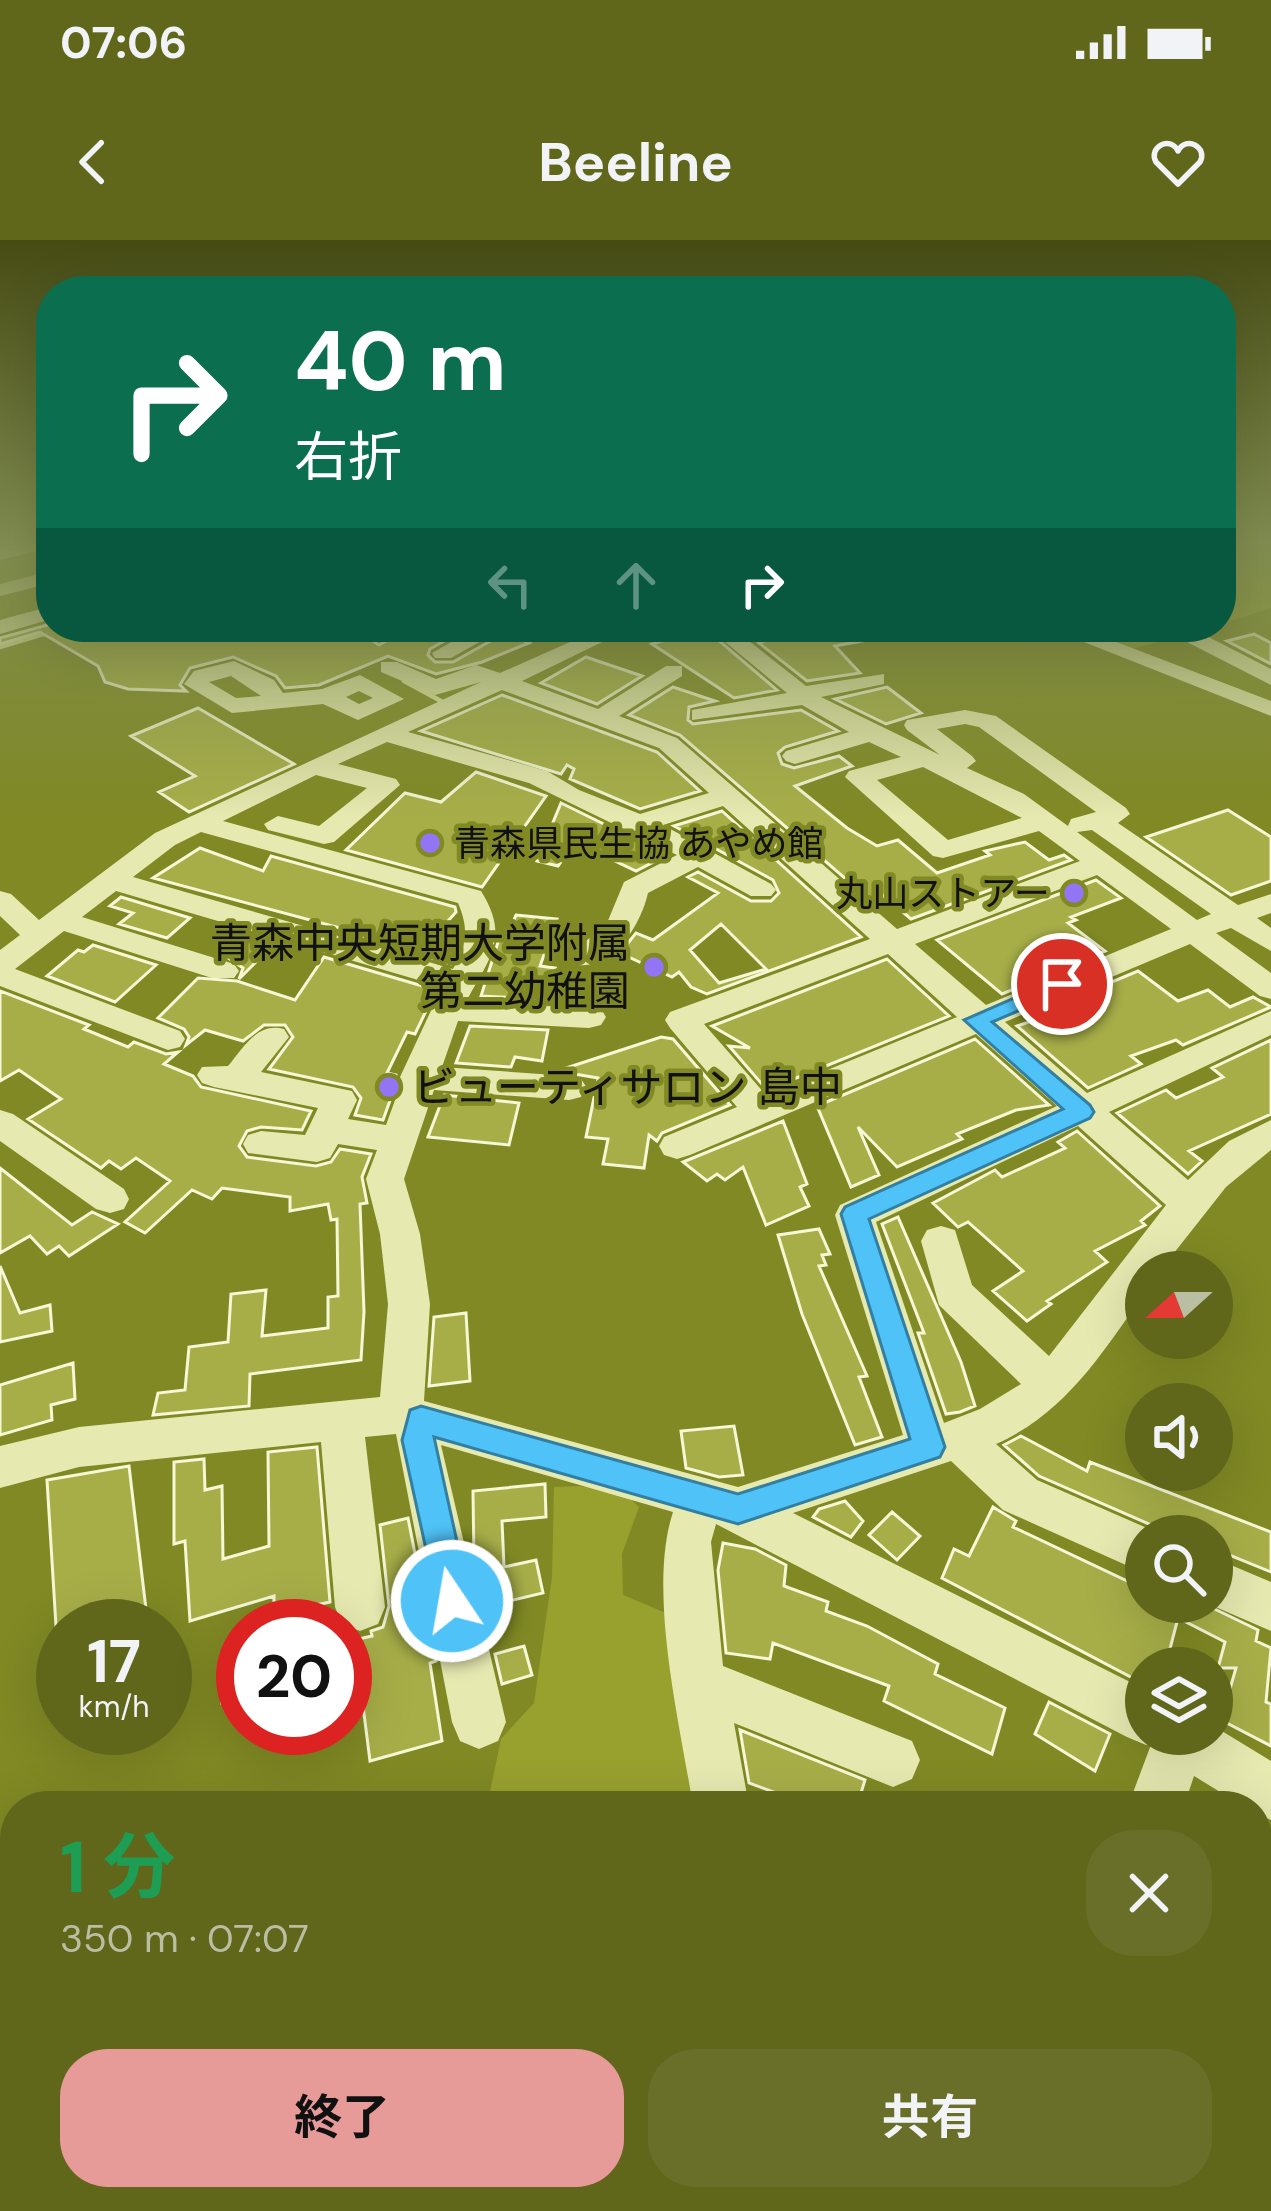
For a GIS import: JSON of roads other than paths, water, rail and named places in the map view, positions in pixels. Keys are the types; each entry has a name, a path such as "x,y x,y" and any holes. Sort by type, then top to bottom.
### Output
{"street":[{"path":"443,652 464,642"},
{"path":"0,965 111,880 208,816 413,721 488,677 566,642"},
{"path":"739,642 866,735 1016,800"},
{"path":"1096,642 1271,709"},
{"path":"1203,642 1271,678"},
{"path":"1226,654 1271,642"},
{"path":"389,667 435,688 488,677 668,743 976,1020 1190,1204"},
{"path":"600,718 674,671"},
{"path":"701,715 876,679"},
{"path":"278,703 327,696 358,713 378,704 413,721"},
{"path":"922,759 858,777 943,850 1050,827 1097,821 1116,814 987,722 965,717 916,725 1016,800 1050,827 1099,864 1271,989"},
{"path":"386,734 538,777 569,796 639,823 761,890"},
{"path":"794,756 866,735"},
{"path":"208,816 324,836 387,785 313,766"},
{"path":"639,823 726,797"},
{"path":"208,816 471,897 484,926 479,950 452,995 417,1077 385,1179 400,1234 409,1304 411,1417 479,1722"},
{"path":"1097,821 1271,942"},
{"path":"583,957 618,933 628,918 634,888 698,856"},
{"path":"760,1111 682,1020 1099,864"},
{"path":"111,880 452,995 589,1017"},
{"path":"0,899 49,928 224,971"},
{"path":"677,1146 1271,903"},
{"path":"0,975 168,1039"},
{"path":"1125,1543 1019,1495 945,1444 854,1214 1271,1022"},
{"path":"261,1144 317,1149 339,1100 224,1077 272,1037"},
{"path":"417,1077 569,1088"},
{"path":"0,1123 110,1198"},
{"path":"326,1129 398,1140"},
{"path":"718,1791 699,1683 687,1542 720,1503 945,1444 1008,1420 1051,1384 1190,1204 1251,1141 1271,1133"},
{"path":"941,1241 953,1293 1051,1384"},
{"path":"0,1467 79,1447 411,1417 720,1503 1125,1708"},
{"path":"340,1421 359,1599"},
{"path":"1233,1590 1271,1607"},
{"path":"699,1683 893,1760"},
{"path":"1158,1791 1164,1755"},
{"path":"1210,1755 1269,1791"}],"waterway":[{"path":"0,647 36,636"},
{"path":"404,681 441,701"}],"place":[{"name":"青森県民生協 あやめ館","path":"430,843"},
{"name":"丸山ストアー","path":"1074,893"},
{"name":"青森中央短期大学附属 第二幼稚園","path":"654,967"},
{"name":"ビューティサロン 島中","path":"389,1087"}]}
